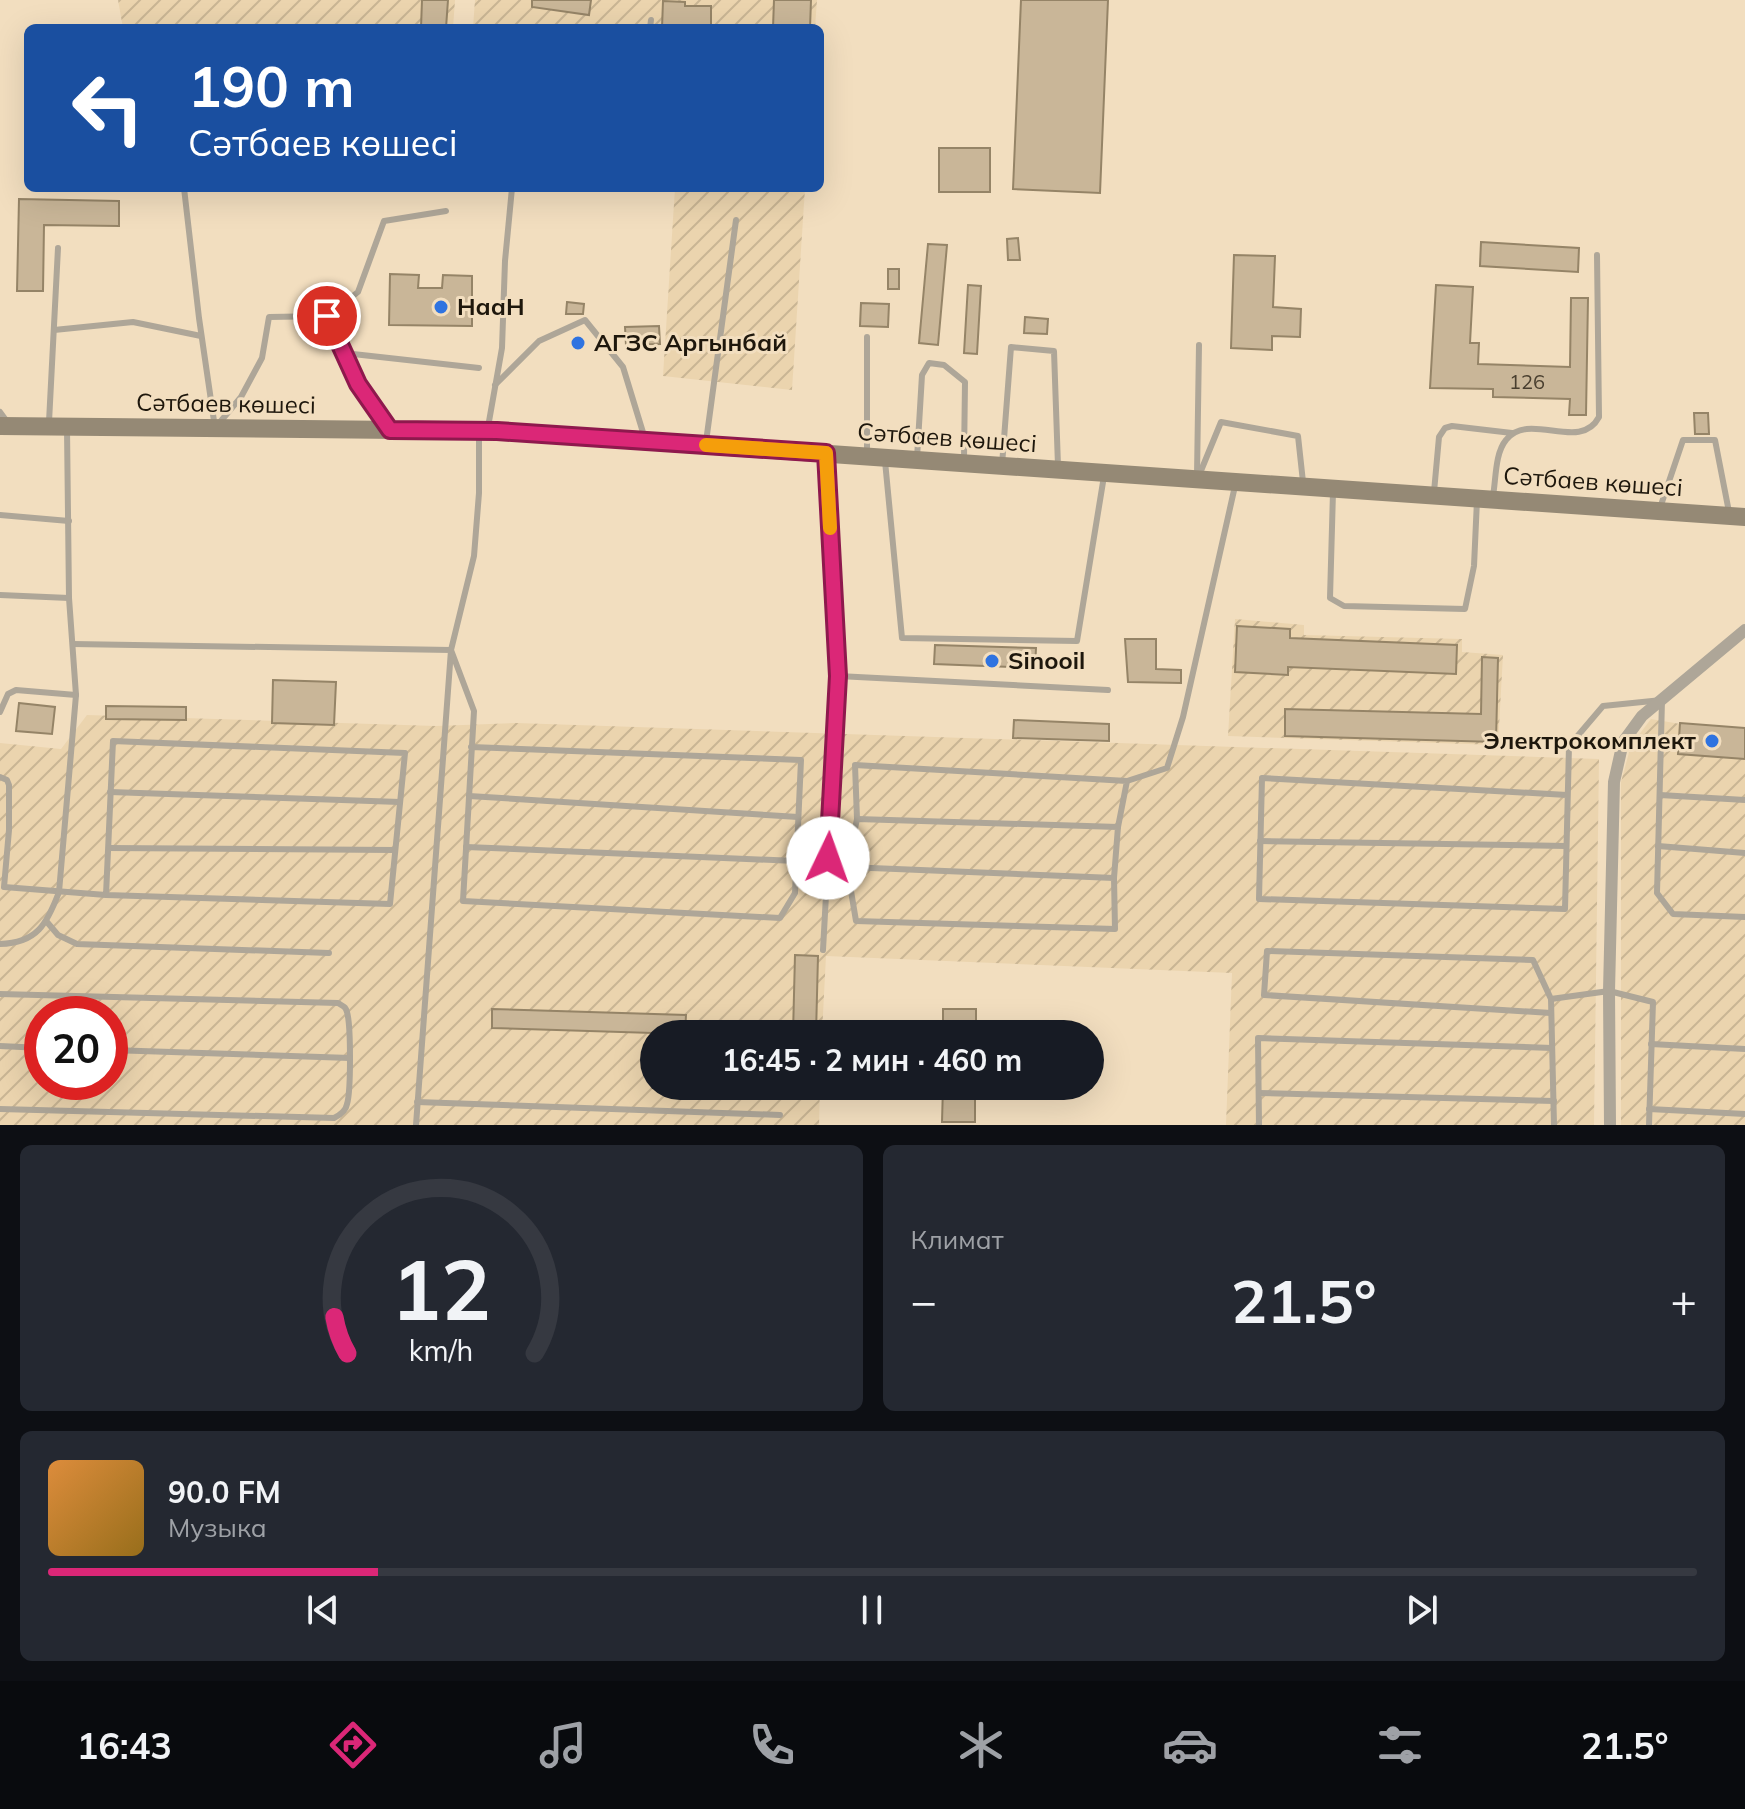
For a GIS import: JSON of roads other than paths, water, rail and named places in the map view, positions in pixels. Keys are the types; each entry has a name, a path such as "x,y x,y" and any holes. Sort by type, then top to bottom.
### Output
{"main road":[{"name":"Сәтбаев көшесі","path":"3,421 58,426 483,431 1737,516"}],"street":[{"path":"1610,1125 1609,991 1614,782 1623,742 1642,716 1745,630"}],"lane":[{"path":"650,24 651,20"},
{"path":"184,192 215,428"},
{"path":"416,1125 451,650 474,556 483,431 502,348 512,192"},
{"path":"215,428 241,397 262,358 269,317 327,316 358,292 384,221 446,211"},
{"path":"705,445 736,220"},
{"path":"0,944 18,943 47,922 59,892 76,695 69,598 69,521 58,426 54,330 58,248"},
{"path":"1434,495 1439,437 1445,428 1452,426 1512,433 1528,429 1580,433 1595,425 1599,417 1597,255"},
{"path":"327,316 358,384 390,430"},
{"path":"495,385 539,341 585,320 623,367 646,441"},
{"path":"54,330 133,322 201,336"},
{"path":"867,337 876,457 902,638 1077,641 1105,473"},
{"path":"1197,479 1199,345"},
{"path":"1002,465 1011,347 1054,351 1058,469"},
{"path":"344,353 479,368"},
{"path":"917,460 922,375 929,363 944,365 965,382 964,463"},
{"path":"1197,479 1221,422 1298,436 1303,486"},
{"path":"1333,488 1330,598 1344,606 1465,609 1484,499 1501,448 1512,433"},
{"path":"1659,511 1683,440 1715,440 1737,516"},
{"path":"823,950 838,676 826,453"},
{"path":"1127,781 1118,827 1114,878 1115,929 856,921 847,867 857,819 855,765 1127,781 1167,768 1183,717 1236,482"},
{"path":"0,515 69,521"},
{"path":"0,595 69,598"},
{"path":"73,644 451,650"},
{"path":"451,650 474,711 471,747 463,901 780,918 795,893 801,760 471,747"},
{"path":"838,676 1108,690"},
{"path":"0,712 8,694 16,690 76,695"},
{"path":"1567,795 1262,778 1259,899 1565,909 1569,746 1603,706 1662,700 1657,893 1673,914 1745,917"},
{"path":"0,777 7,780 9,785 9,830 2,886 106,895 390,904 405,753 113,741 106,895"},
{"path":"110,792 400,802"},
{"path":"1660,795 1745,800"},
{"path":"469,796 798,817"},
{"path":"857,819 1118,827"},
{"path":"0,829 9,830"},
{"path":"1260,841 1566,846"},
{"path":"1658,846 1745,853"},
{"path":"466,847 796,861"},
{"path":"109,848 395,850"},
{"path":"847,867 1114,878"},
{"path":"47,922 58,935 77,944 329,953"},
{"path":"1551,1013 1264,995 1267,951 1533,960 1551,999 1554,1125"},
{"path":"1551,999 1609,991 1653,1002 1649,1125"},
{"path":"0,994 338,1003 348,1014 350,1058 347,1105 334,1118 0,1109"},
{"path":"1259,1125 1258,1038 1552,1048"},
{"path":"1651,1044 1745,1049"},
{"path":"0,1046 24,1047"},
{"path":"128,1051 350,1058"},
{"path":"1259,1093 1554,1101"},
{"path":"417,1102 780,1115"},
{"path":"1649,1109 1745,1114"}],"place":[{"name":"НааН","path":"441,307"},
{"name":"АГЗС Аргынбай","path":"578,343"},
{"name":"Sinooil","path":"992,661"},
{"name":"Электрокомплект","path":"1712,741"}]}
